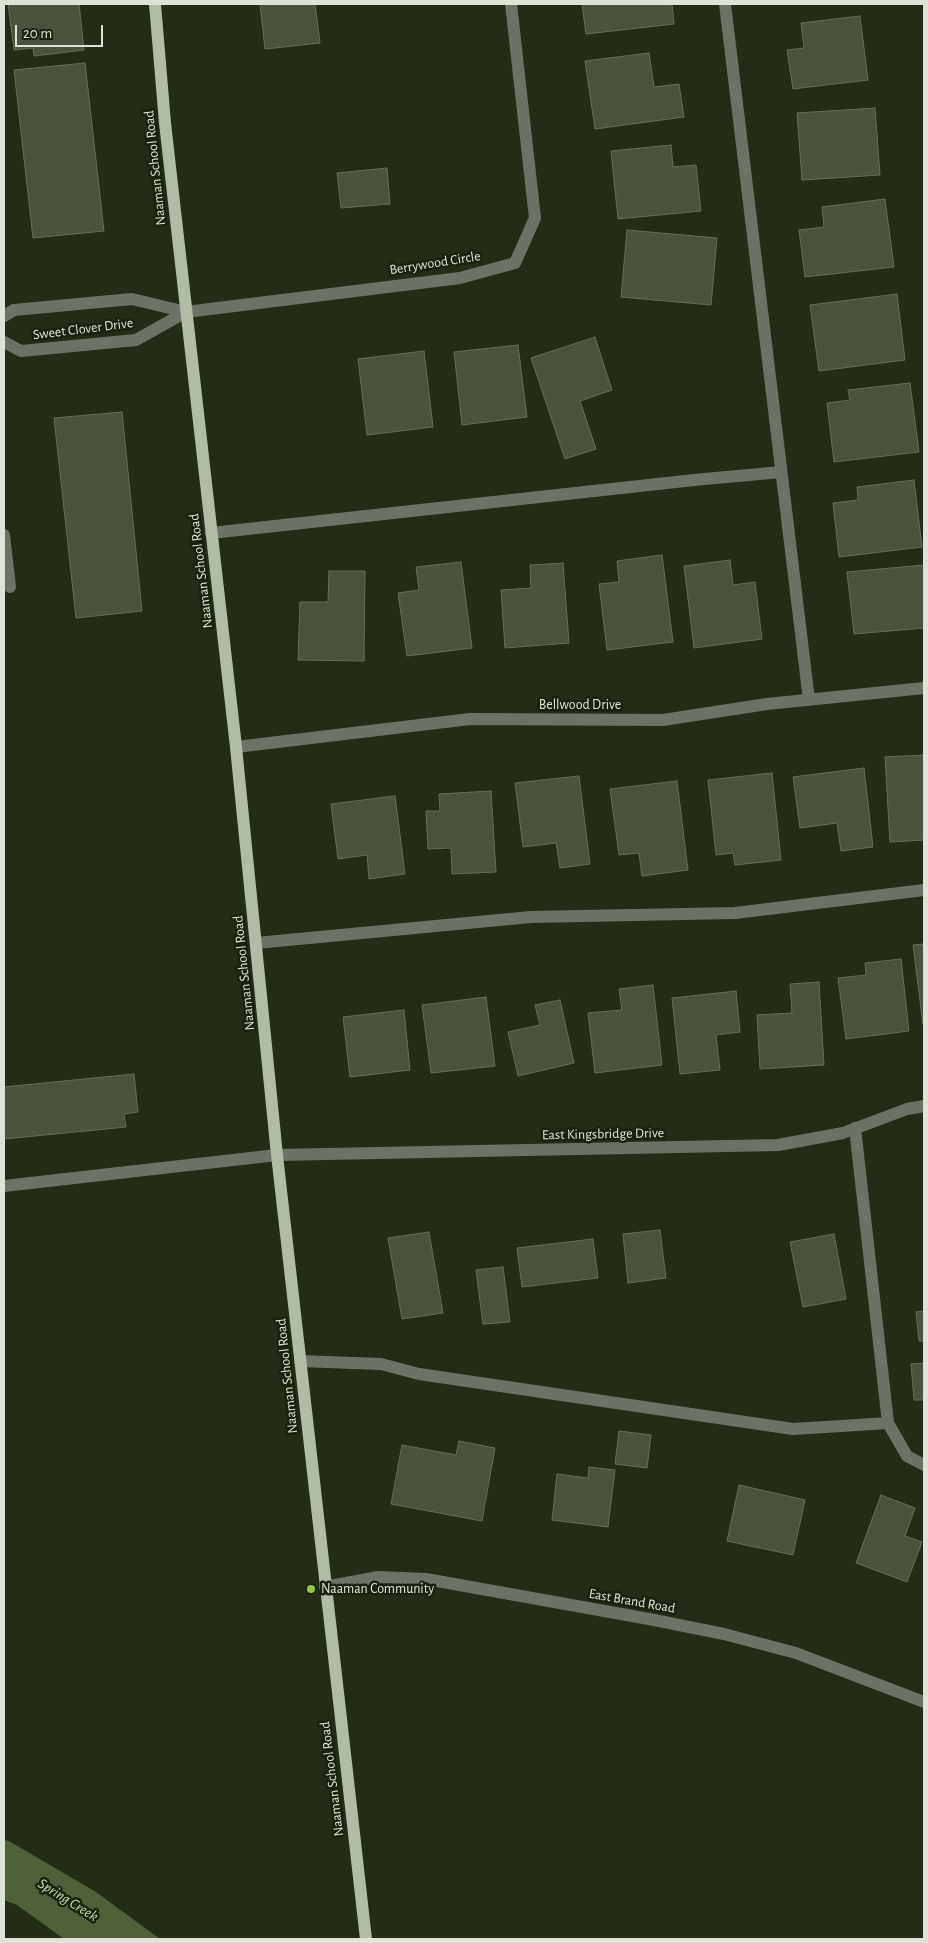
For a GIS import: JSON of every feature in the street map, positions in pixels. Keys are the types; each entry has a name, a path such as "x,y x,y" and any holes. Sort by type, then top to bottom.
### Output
{"main road":[{"name":"Naaman School Road","path":"155,4 165,123 236,747 277,1155 366,1939"}],"street":[{"name":"Berrywood Circle","path":"186,312 460,278 515,263 535,218 511,4"},
{"path":"725,4 810,700"},
{"name":"Sweet Clover Drive","path":"4,316 14,310 132,299 186,312"},
{"name":"Sweet Clover Drive","path":"4,342 21,351 136,340 186,312"},
{"path":"211,533 781,472"},
{"path":"4,535 10,587"},
{"name":"Bellwood Drive","path":"236,747 470,719 663,720 767,704 924,688"},
{"path":"256,943 530,917 735,913 924,890"},
{"name":"East Kingsbridge Drive","path":"4,1186 277,1155 778,1145 843,1132 924,1106"},
{"path":"855,1128 888,1423 907,1456 924,1464"},
{"path":"300,1361 381,1364 428,1375 793,1429 888,1423"},
{"name":"East Brand Road","path":"325,1587 378,1577 426,1579 650,1619 724,1634 796,1653 924,1702"}],"water":[{"name":"Spring Creek","path":"4,1840 9,1841 96,1892 160,1939 64,1939 17,1905 4,1900"}],"building":[{"path":"8,4 79,4 84,50 34,56 33,48 14,50"},
{"path":"260,4 315,4 320,43 265,49"},
{"path":"582,4 672,4 674,24 586,34"},
{"path":"860,16 868,80 793,89 787,50 804,48 801,23"},
{"path":"649,53 654,87 679,84 684,117 595,129 585,61"},
{"path":"85,63 104,231 33,238 14,70"},
{"path":"875,108 880,175 802,180 797,113"},
{"path":"671,145 673,167 696,165 701,211 618,219 611,151"},
{"path":"387,168 390,204 341,208 337,173"},
{"path":"885,199 894,267 805,277 799,230 824,227 822,207"},
{"path":"627,230 717,238 711,305 621,297"},
{"path":"897,294 905,360 819,371 810,305"},
{"path":"595,337 612,390 580,401 596,449 565,459 531,358"},
{"path":"518,345 527,417 462,425 454,352"},
{"path":"424,351 433,427 367,435 358,359"},
{"path":"910,383 919,452 834,462 827,403 850,400 848,390"},
{"path":"122,412 142,611 76,618 54,418"},
{"path":"914,480 922,547 839,557 833,503 858,500 857,487"},
{"path":"662,555 673,642 607,650 599,584 619,582 617,561"},
{"path":"730,560 733,585 755,582 762,639 694,648 684,566"},
{"path":"461,562 472,648 407,656 398,593 419,590 416,567"},
{"path":"563,563 569,643 505,648 501,590 531,588 530,565"},
{"path":"924,565 924,628 854,634 847,572"},
{"path":"329,571 365,571 364,661 298,660 300,602 328,602"},
{"path":"924,755 924,840 890,842 885,757"},
{"path":"864,768 873,847 841,851 837,823 800,828 793,777"},
{"path":"772,773 781,860 735,865 733,853 716,855 708,780"},
{"path":"579,776 590,864 560,868 556,843 523,847 515,783"},
{"path":"677,781 688,870 642,876 639,853 619,855 610,789"},
{"path":"491,791 496,872 452,874 451,848 428,849 426,811 440,811 439,794"},
{"path":"395,796 405,874 369,879 367,855 338,859 331,804"},
{"path":"924,944 924,1025 923,1025 913,945"},
{"path":"901,959 909,1031 846,1039 838,978 866,975 865,963"},
{"path":"819,982 824,1065 760,1069 757,1015 792,1013 790,984"},
{"path":"653,985 662,1065 595,1073 588,1013 622,1010 619,989"},
{"path":"736,991 740,1032 716,1035 720,1070 680,1074 672,998"},
{"path":"486,997 495,1066 431,1073 422,1005"},
{"path":"560,1000 574,1063 518,1076 508,1032 540,1025 535,1005"},
{"path":"404,1010 410,1070 350,1077 343,1017"},
{"path":"134,1074 138,1112 124,1114 126,1127 4,1139 4,1087"},
{"path":"660,1230 666,1278 628,1283 623,1234"},
{"path":"429,1232 443,1313 402,1319 388,1238"},
{"path":"834,1234 846,1299 803,1307 790,1242"},
{"path":"593,1239 598,1278 522,1287 517,1248"},
{"path":"503,1267 510,1322 483,1324 476,1270"},
{"path":"924,1311 924,1341 919,1341 916,1312"},
{"path":"924,1363 924,1400 914,1400 911,1364"},
{"path":"619,1431 651,1435 647,1468 615,1464"},
{"path":"459,1441 495,1448 482,1521 391,1504 402,1445 456,1455"},
{"path":"589,1467 615,1470 608,1527 552,1520 557,1474 588,1478"},
{"path":"739,1485 805,1500 793,1555 727,1541"},
{"path":"881,1495 915,1508 905,1536 922,1542 907,1582 856,1563"}],"place":[{"name":"Naaman Community","path":"311,1589"}]}
